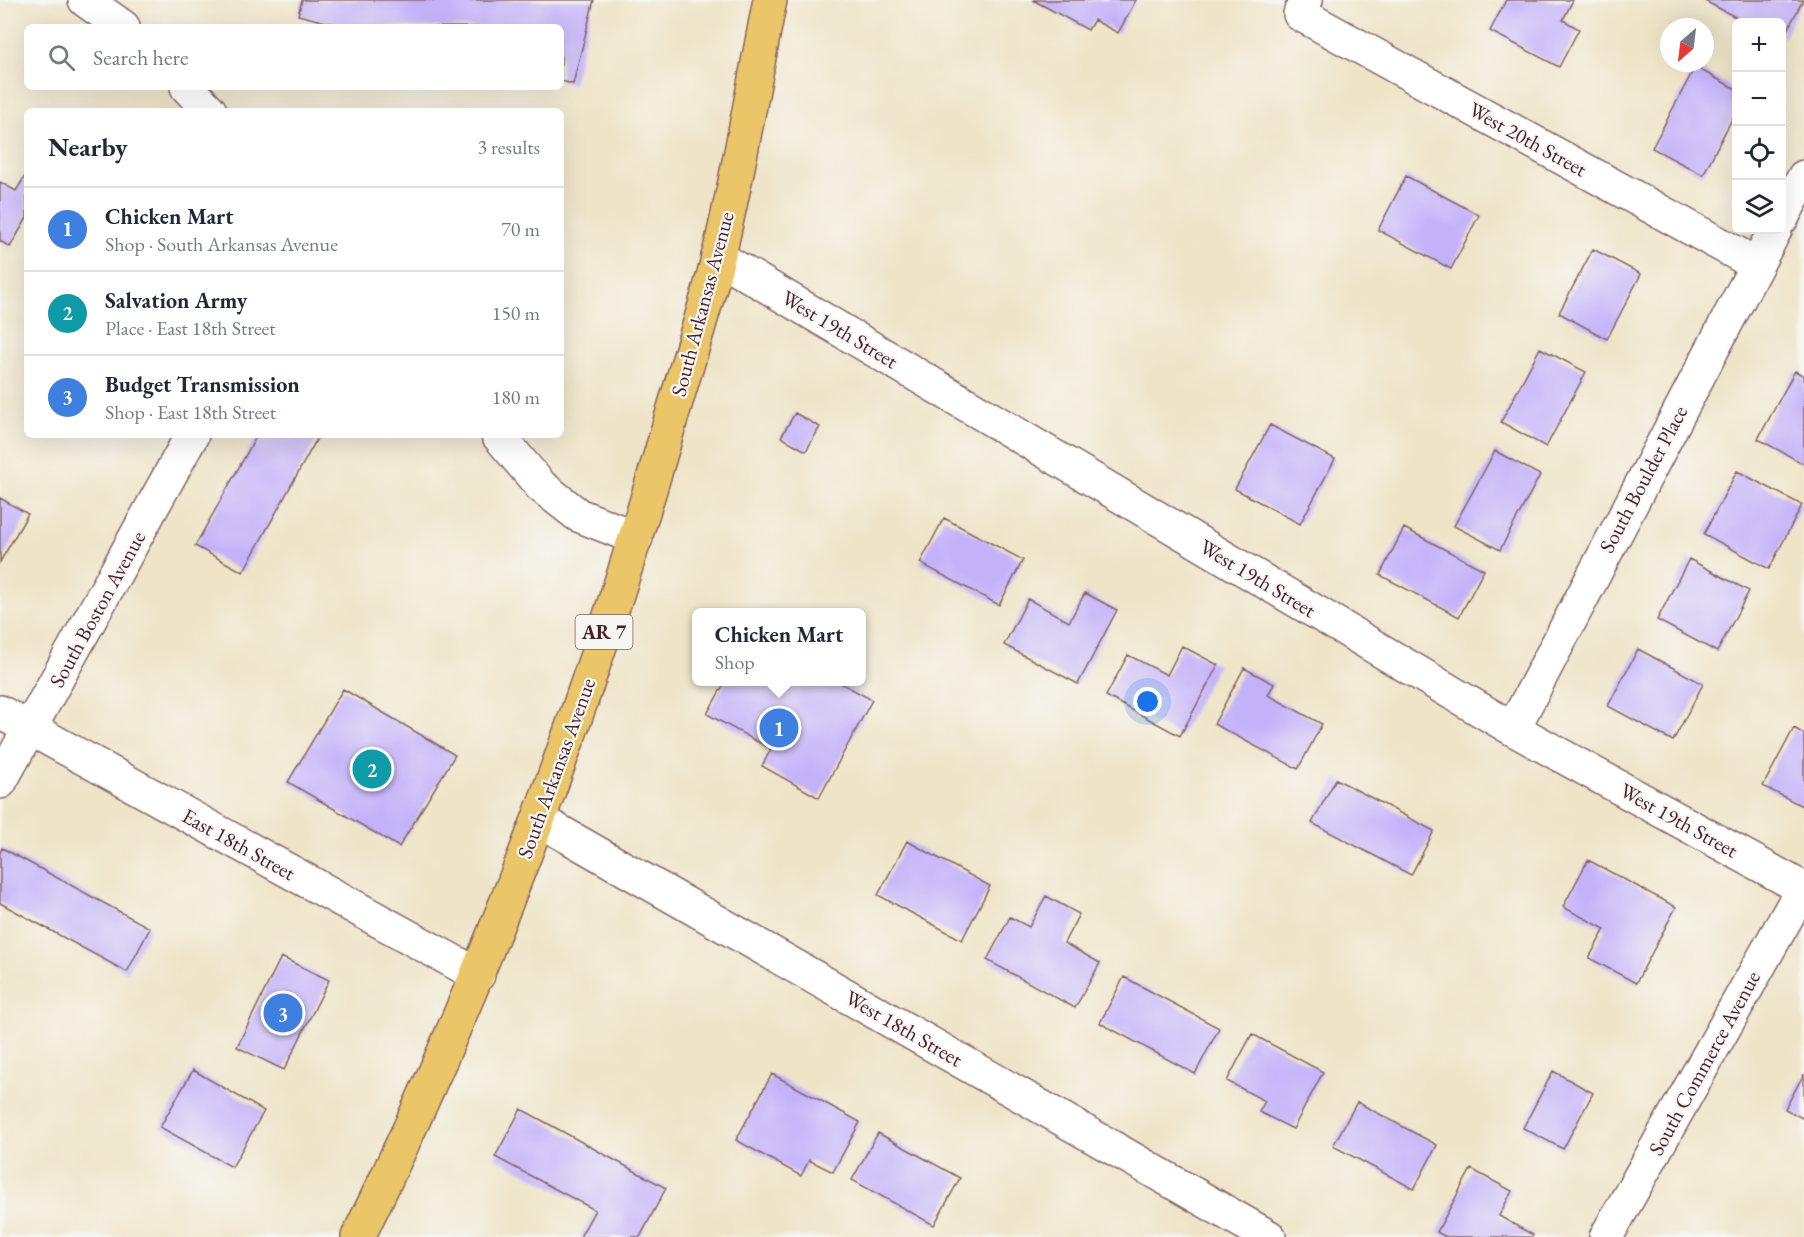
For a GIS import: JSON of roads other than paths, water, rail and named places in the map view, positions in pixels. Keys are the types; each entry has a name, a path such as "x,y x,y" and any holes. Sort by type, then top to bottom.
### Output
{"highway":[{"name":"South Arkansas Avenue","path":"358,1237 411,1129 478,975 540,820 636,538 718,257 770,0"}],"street":[{"path":"85,0 119,24"},
{"name":"West 20th Street","path":"1303,7 1756,264"},
{"path":"190,90 207,108"},
{"path":"1786,211 1804,177"},
{"name":"South Boulder Place","path":"1513,729 1773,234"},
{"name":"West 19th Street","path":"718,257 1513,729 1803,889"},
{"name":"South Boston Avenue","path":"0,782 31,730 190,438"},
{"path":"501,438 541,486 578,515 636,538"},
{"name":"East 18th Street","path":"0,712 478,975"},
{"name":"West 18th Street","path":"540,820 1269,1237"},
{"name":"South Commerce Avenue","path":"1606,1237 1803,889"}],"place":[{"name":"Chicken Mart","path":"779,728"},
{"name":"Salvation Army","path":"372,769"},
{"name":"Budget Transmission","path":"283,1013"}]}
